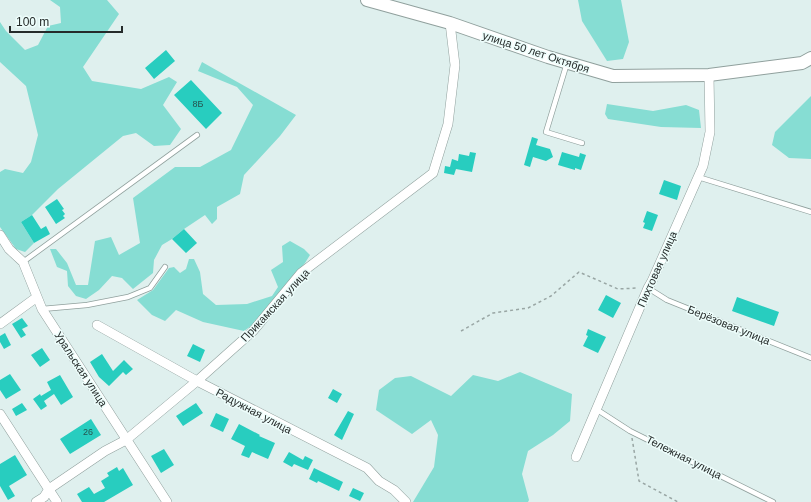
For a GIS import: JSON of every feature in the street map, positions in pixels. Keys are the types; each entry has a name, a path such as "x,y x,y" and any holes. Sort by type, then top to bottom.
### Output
{"main road":[{"name":"улица 50 лет Октября","path":"367,0 450,23 567,63 613,76 709,75 802,63 811,58"}],"street":[{"name":"Прикамская улица","path":"36,502 44,497 49,489 105,451 126,440 253,332 301,273 433,173 448,124 454,72 450,23"},
{"name":"Пихтовая улица","path":"576,457 702,166 710,132 709,75"},
{"name":"Уральская улица","path":"0,235 9,249 23,262 42,310 167,502"},
{"path":"0,324 37,297"},
{"name":"Радужная улица","path":"96,325 197,381 367,468 379,481 394,490 406,502"},
{"path":"0,414 57,502"}],"lane":[{"path":"567,63 546,132 582,143"},
{"path":"23,262 197,135"},
{"path":"697,177 811,212"},
{"path":"42,310 87,306 128,297 150,288 166,267"},
{"name":"Берёзовая улица","path":"648,288 667,300 811,358"},
{"name":"Тележная улица","path":"596,409 630,430 773,502"}],"path":[{"path":"461,331 493,313 528,308 551,296 579,272 618,289 648,288"},
{"path":"630,430 639,481 678,502"}],"shaded area":[{"path":"50,0 107,0 119,14 83,67 92,81 141,89 169,77 177,82 163,105 181,129 170,145 154,146 136,133 123,136 58,189 32,215 21,222 34,243 25,252 16,249 0,227 0,172 5,169 23,173 31,162 38,135 26,86 0,62 0,22 6,31 25,50 38,45 48,26 61,23 60,7"},
{"path":"578,0 621,0 629,42 623,59 607,61 582,21"},
{"path":"202,62 296,115 280,136 244,175 240,194 217,207 217,219 212,224 205,215 162,245 154,260 153,273 133,289 122,278 112,276 99,290 86,299 76,296 68,286 67,271 57,267 50,249 56,249 67,263 76,285 88,285 95,241 111,237 119,255 140,243 133,198 175,167 200,167 231,150 253,105 237,87 198,71"},
{"path":"811,96 811,159 789,158 772,145 775,132"},
{"path":"607,104 653,111 686,105 699,110 701,128 661,127 608,119 605,114"},
{"path":"290,241 304,249 310,255 258,321 244,331 203,322 176,310 165,321 152,315 137,300 153,290 169,268 174,267 180,273 186,269 189,259 194,259 200,272 203,294 216,305 247,304 272,296 278,287 271,270 283,262 282,246"},
{"path":"520,372 572,394 570,421 553,435 528,451 522,474 529,500 528,502 413,502 434,467 438,435 431,420 412,434 376,410 379,390 395,378 411,376 451,396 473,375 498,381"}],"building":[{"path":"166,50 175,61 154,79 145,68"},
{"path":"191,80 222,113 206,129 174,95"},
{"path":"532,137 538,139 536,145 550,149 553,157 546,161 533,157 530,167 524,165"},
{"path":"470,152 476,153 472,172 456,169 454,175 444,173 445,166 450,167 452,159 458,161 459,154 469,156"},
{"path":"562,152 579,157 580,153 586,155 581,170 575,168 575,170 558,165"},
{"path":"664,180 681,186 677,200 659,194"},
{"path":"57,199 64,209 62,210 65,214 63,216 65,218 56,224 45,207"},
{"path":"647,211 658,215 652,231 643,228 645,223 643,222"},
{"path":"32,215 41,229 46,226 50,234 34,243 21,222"},
{"path":"184,229 197,243 186,253 172,239"},
{"path":"606,295 621,303 613,318 598,310"},
{"path":"737,297 779,312 774,326 732,311"},
{"path":"22,318 28,326 22,329 26,335 21,338 12,324"},
{"path":"588,329 606,337 598,353 583,346 588,336 586,335"},
{"path":"5,333 11,345 4,349 0,342 0,336"},
{"path":"193,344 205,350 200,362 187,356"},
{"path":"42,348 50,360 40,367 31,355"},
{"path":"102,354 113,371 124,360 133,369 126,375 123,372 109,386 99,377 90,362"},
{"path":"10,374 21,390 6,399 0,390 0,380"},
{"path":"60,375 73,397 61,405 54,394 44,401 47,406 41,410 33,399 40,394 41,396 51,390 47,382"},
{"path":"333,389 342,394 337,403 328,398"},
{"path":"22,403 27,410 16,416 12,409"},
{"path":"196,403 203,413 183,426 176,416"},
{"path":"348,411 354,414 342,440 334,435"},
{"path":"216,413 229,419 223,432 210,426"},
{"path":"91,419 101,435 70,454 60,439"},
{"path":"239,424 260,435 259,436 275,443 268,459 252,452 249,458 241,455 245,446 231,439"},
{"path":"164,449 174,465 161,473 151,456"},
{"path":"289,452 303,460 305,456 313,460 308,470 294,464 292,467 283,462"},
{"path":"15,455 27,475 9,486 15,496 8,500 0,486 0,464"},
{"path":"117,467 119,471 123,468 133,485 104,502 82,502 77,494 89,487 94,494 105,488 101,481 109,476 107,473"},
{"path":"314,468 343,482 339,491 318,481 317,483 309,479"},
{"path":"353,488 364,493 360,501 349,496"}]}
